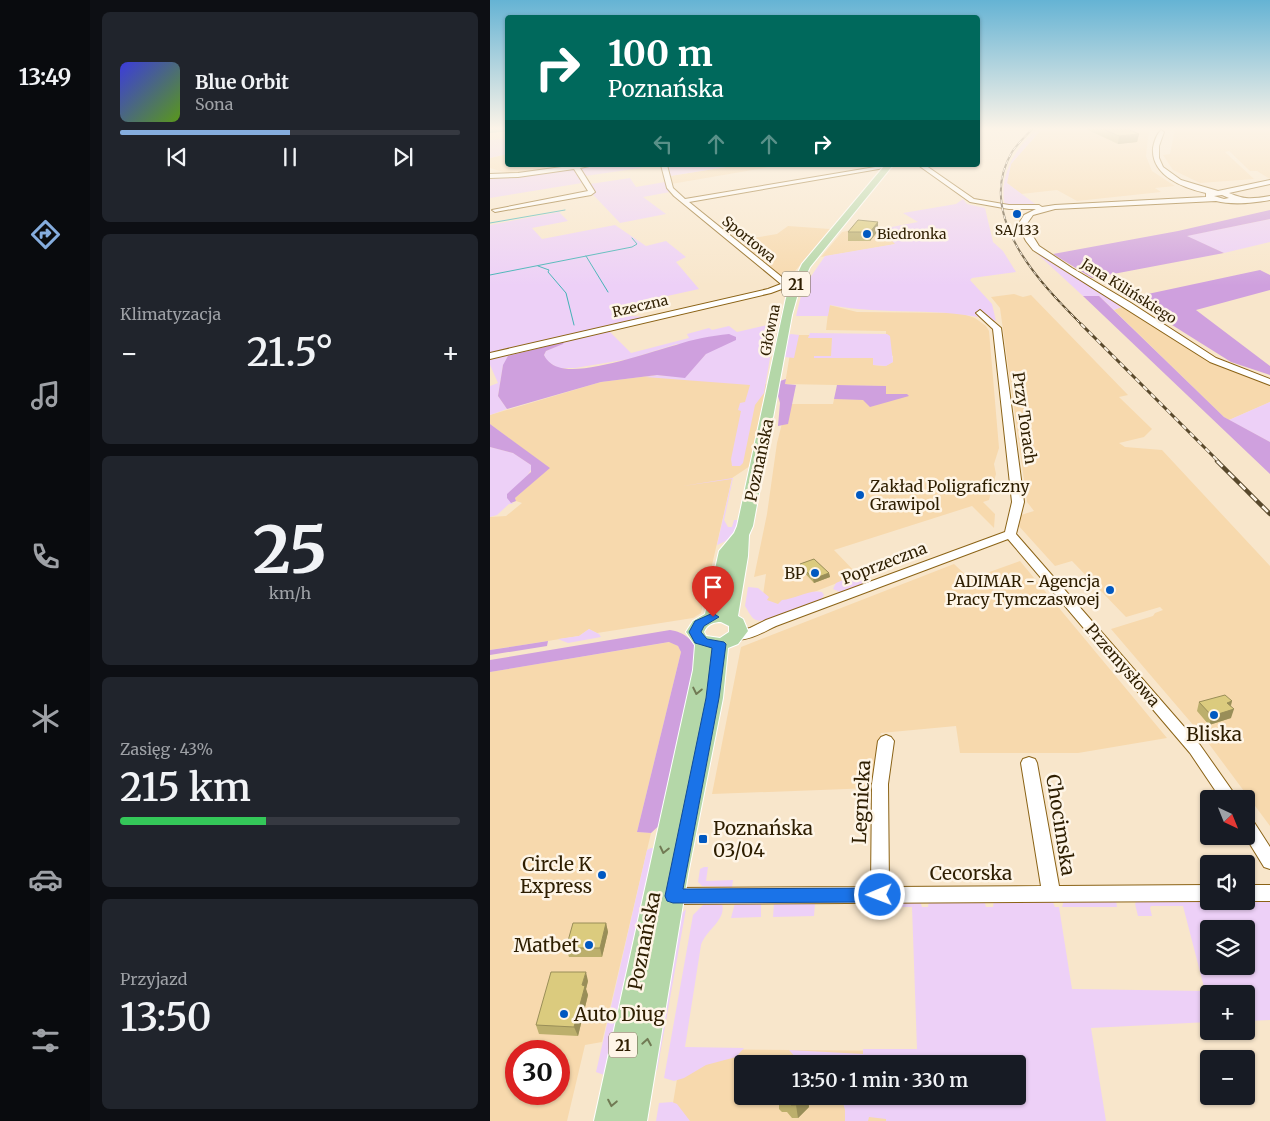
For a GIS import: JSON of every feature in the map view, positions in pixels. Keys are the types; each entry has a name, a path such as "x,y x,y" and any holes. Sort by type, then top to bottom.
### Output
{"main road":[{"name":"Główna","path":"774,384 791,284 875,181"},
{"name":"Poznańska","path":"729,624 730,602 742,551 740,536 748,514 774,384"},
{"name":"21","path":"712,644 696,637 696,628 700,623 729,624"},
{"path":"712,644 732,640 729,624"},
{"name":"Poznańska","path":"633,1121 673,896 713,698 712,644"},
{"name":"Poznańska","path":"608,1121 702,670 712,644"}],"street":[{"path":"495,210 589,194 592,192 585,181"},
{"name":"Sportowa","path":"668,181 670,188 683,202 791,284"},
{"path":"683,202 801,181"},
{"path":"945,181 975,202 1012,208 1188,201 1245,186 1270,182"},
{"path":"1178,181 1214,195 1259,200 1270,198"},
{"path":"1214,195 1233,197 1245,186"},
{"name":"Jana Kilińskiego","path":"1054,207 1033,213 1023,220 1024,230 1036,248 1214,360 1270,382"},
{"name":"Rzeczna","path":"490,356 791,284"},
{"name":"Przy Torach","path":"980,313 996,326 998,337 1018,502 1010,534"},
{"name":"Poprzeczna","path":"729,624 755,631 771,623 1010,534"},
{"name":"Przemysłowa","path":"1010,534 1195,749 1216,775 1225,790"},
{"name":"Legnicka","path":"880,895 880,784 886,741"},
{"name":"Chocimska","path":"1029,763 1051,894"},
{"path":"1255,838 1270,862"},
{"name":"Cecorska","path":"673,896 1200,893"},
{"path":"1255,893 1270,893"}],"shaded area":[{"path":"490,181 588,181 590,184 608,181 632,181 636,187 665,182 670,192 643,197 666,214 620,223 582,183 490,198"},
{"path":"671,181 687,181 671,184"},
{"path":"1005,181 1007,181 1007,183 1038,206 1005,206"},
{"path":"1007,181 1168,181 1175,186 1155,188 1161,192 1077,201 1057,190 1021,194"},
{"path":"1196,181 1223,181 1200,183"},
{"path":"963,199 967,204 985,208 993,242 1003,251 1016,272 972,278 970,280 992,304 996,321 955,314 871,310 830,305 828,316 796,316 803,288 825,256 895,244 881,229 918,222 903,213 956,204"},
{"path":"1270,210 1270,219 1187,236 1224,253 1092,278 1053,254 1178,231"},
{"path":"559,212 568,221 532,228 542,239 615,225 646,246 666,241 686,257 676,262 699,289 622,306 629,316 646,317 490,353 490,225"},
{"path":"1270,219 1270,242 1224,253 1186,236"},
{"path":"877,225 896,244 821,257 842,232"},
{"path":"788,226 830,229 791,276 778,275 735,241 777,234"},
{"path":"1032,249 1124,306 1114,310 1099,296 1083,296"},
{"path":"1260,270 1270,275 1270,290 1196,310 1270,366 1270,375 1231,362 1129,298"},
{"path":"1014,294 1023,297 1031,295 1128,395 1119,397 1152,429 1144,437 1119,443 1125,447 1162,450 1270,566 1270,826 1255,806 1255,790 1243,790 1206,740 1111,629 1153,616 1155,613 1163,610 1160,607 1126,617 1072,561 1055,566 1017,524 1021,515 1034,511 1027,502 1000,308 991,297"},
{"path":"1083,296 1099,296 1224,417 1270,442 1270,474"},
{"path":"829,305 857,312 960,313 975,318 986,326 989,331 999,448 994,464 996,474 989,500 983,502 995,514 994,528 972,506 834,550 858,575 775,607 762,602 766,574 754,577 767,514 777,443 787,404 833,404 834,399 886,400 885,386 785,384 793,335 865,335 874,339 873,365 885,366 893,362 893,356 886,353 886,331 826,330"},
{"path":"1124,306 1209,361 1270,384 1270,402 1229,420 1224,417 1114,310"},
{"path":"776,323 764,393 755,405 743,463 740,466 732,466 731,459 741,411 738,410 740,403 745,402 750,385 645,377 657,375 685,377 706,354 677,344 629,359 575,368 558,368 547,361 544,355 546,351 563,344 503,365 498,396 507,409 490,415 490,386 498,383 490,365 490,358 608,330 631,353 689,338 687,334 709,328 712,330 729,326 737,332"},
{"path":"810,333 887,334 890,336 893,362 886,366 873,365 873,358 814,358 814,356 831,356 832,338 808,338"},
{"path":"729,334 736,337 736,340 706,354 685,378 657,375 601,382 507,409 498,396 503,365 508,356 564,342 546,351 544,355 552,364 558,367 569,369 584,368 617,362 695,339"},
{"path":"789,335 799,335 794,358 785,357"},
{"path":"657,375 768,384 750,466 732,478 701,613 693,618 597,633 589,629 579,636 490,650 490,517 506,516 522,503 516,501 515,498 549,468 490,424 490,415 601,382"},
{"path":"786,379 785,384 796,385 788,424 778,426 780,381"},
{"path":"837,385 886,386 886,394 907,394 909,396 870,407 863,400 834,399"},
{"path":"1270,402 1270,442 1229,420"},
{"path":"490,424 550,468 515,498 516,501 511,503 507,498 507,494 531,472 531,465 513,453 490,447"},
{"path":"490,447 513,453 531,465 532,468 511,503 514,504 509,504 497,515 490,517"},
{"path":"733,478 724,520 728,527 732,527 734,520 740,520 732,536 717,545 732,479 683,486"},
{"path":"1020,561 1167,738 1078,753 960,753 956,726 881,733 876,751 872,788 712,794 741,647 954,564 970,579"},
{"path":"857,574 866,584 842,593 833,589 836,583"},
{"path":"748,587 758,588 769,597 767,600 778,604 782,600 817,591 822,592 824,595 821,600 787,614 760,621 753,618 745,606"},
{"path":"589,629 601,637 568,643 558,639 579,636"},
{"path":"670,630 680,633 692,641 698,655 662,823 651,833 637,832 681,652 678,646 669,642 490,672 490,660"},
{"path":"548,641 547,646 490,655 490,650"},
{"path":"670,642 678,646 681,652 637,832 651,833 602,1042 585,1045 567,1121 490,1121 490,672"},
{"path":"654,848 604,1075 596,1072 647,850"},
{"path":"708,867 706,881 733,880 732,887 702,886 698,882 700,869"},
{"path":"884,900 920,901 922,907 928,907 929,900 984,900 986,907 993,907 994,900 1052,900 1055,907 1059,907 1072,989 1200,991 1200,1022 1091,1028 1106,1121 886,1121 886,1119 869,1117 868,1121 845,1121 844,1105 1026,1105 1026,1055 794,1055 789,1050 863,1054 863,1049 917,1049 912,907 883,907"},
{"path":"1064,900 1116,900 1117,907 1062,907"},
{"path":"1137,900 1200,900 1200,910 1255,910 1255,900 1270,900 1270,1020 1255,1021 1255,985 1203,985 1201,975 1255,975 1255,920 1200,920 1200,972 1183,906 1151,906 1152,916 1138,916 1135,904"},
{"path":"705,901 721,901 723,907 720,919 701,945 685,1047 744,1048 738,1055 734,1055 734,1058 706,1065 684,1078 674,1081 664,1078 693,915"},
{"path":"761,901 761,917 731,918 735,903"},
{"path":"774,903 815,903 814,916 773,917"},
{"path":"686,909 657,1071 654,1063 681,914"},
{"path":"682,1049 914,1051 914,1055 734,1055 734,1105 917,1105 918,1121 670,1121"},
{"path":"672,1102 677,1104 690,1121 656,1121 659,1103"}],"building":[{"path":"858,220 878,222 870,232 848,232"},
{"name":"BP","path":"814,559 829,573 813,579 800,564"},
{"path":"1225,695 1232,701 1227,703 1234,709 1212,716 1199,702"},
{"path":"573,923 606,923 600,948 566,948"},
{"name":"Auto Diug","path":"551,972 586,972 582,985 585,986 574,1027 536,1025"}],"waterway":[{"path":"490,223 565,210"},
{"path":"586,256 632,247 637,244 632,238"},
{"path":"490,275 586,256"},
{"path":"586,256 608,292"},
{"path":"538,266 549,270 548,272 566,293 574,325"}],"railway":[{"path":"1002,181 1001,200 1007,224 1017,247 1048,290 1082,325"},
{"path":"1082,325 1219,462"},
{"path":"1217,461 1270,514"}],"place":[{"name":"SA/133","path":"1017,214"},
{"name":"Biedronka","path":"867,234"},
{"name":"Zakład Poligraficzny Grawipol","path":"860,495"},
{"name":"BP","path":"815,573"},
{"name":"ADIMAR - Agencja Pracy Tymczaswoej","path":"1110,590"},
{"name":"Bliska","path":"1214,715"},
{"name":"Poznańska 03/04","path":"703,839"},
{"name":"Circle K Express","path":"602,875"},
{"name":"Matbet","path":"589,945"},
{"name":"Auto Diug","path":"564,1014"}],"route":[{"path":"713,617 700,623 695,632 696,637 704,643 711,645 719,644 713,698 673,896 880,895"}]}
